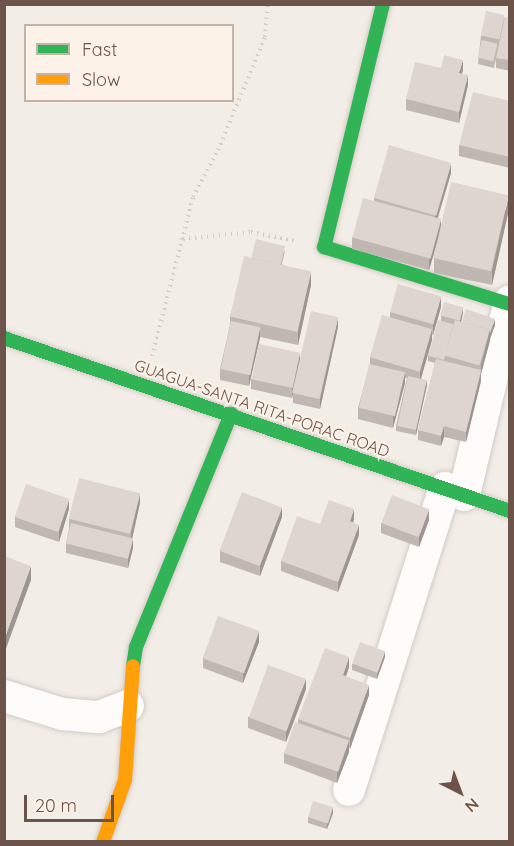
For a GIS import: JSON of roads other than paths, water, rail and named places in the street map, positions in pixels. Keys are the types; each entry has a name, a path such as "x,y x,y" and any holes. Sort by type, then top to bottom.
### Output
{"street":[{"path":"349,790 455,492 509,302 324,247 383,4"},
{"name":"GUAGUA-SANTA RITA-PORAC ROAD","path":"4,338 510,511"},
{"path":"102,842 125,780 128,706 136,647 231,414"},
{"path":"4,696 62,714 99,717 128,706"}]}
